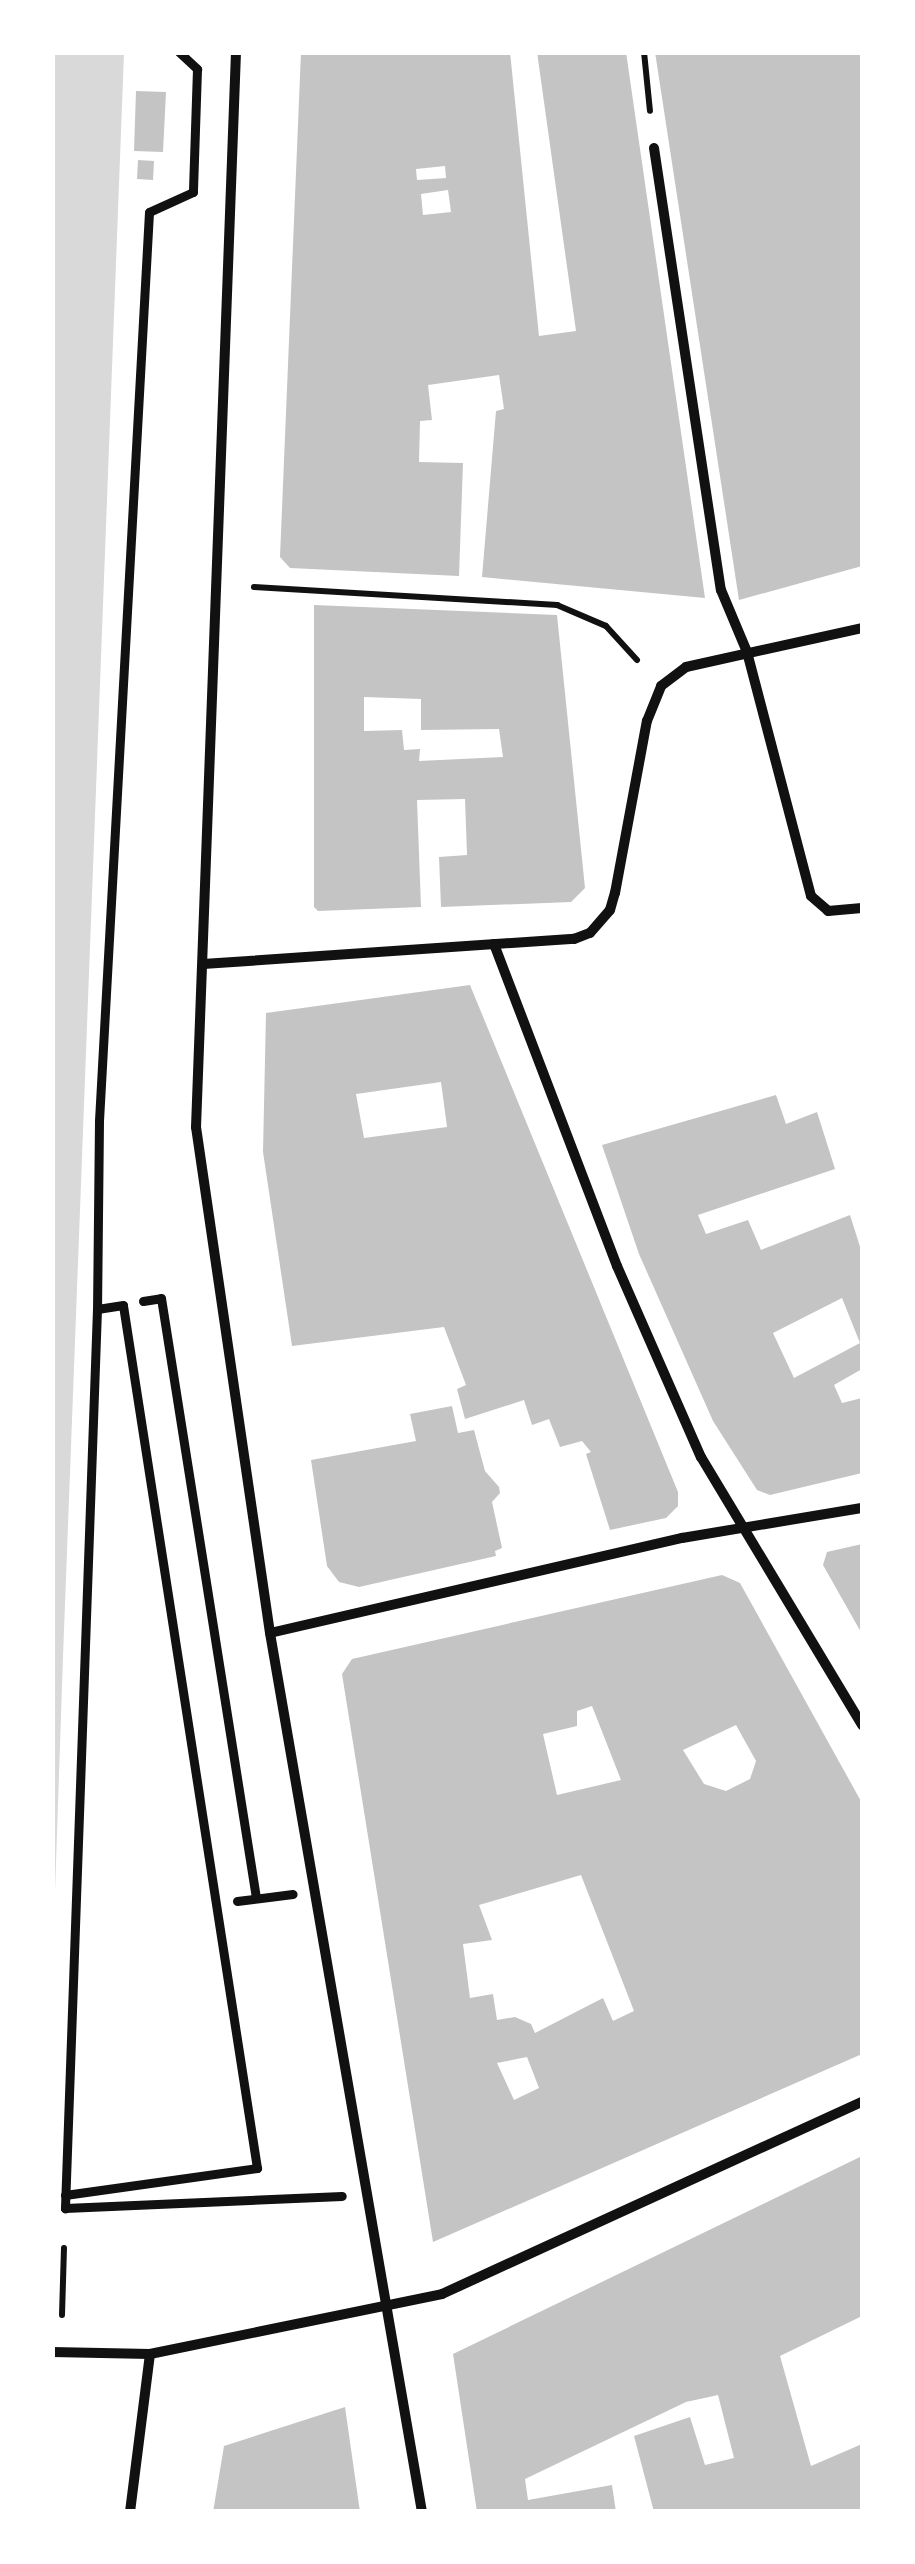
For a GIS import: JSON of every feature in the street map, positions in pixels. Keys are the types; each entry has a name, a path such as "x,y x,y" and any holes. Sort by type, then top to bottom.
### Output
{"street":[{"path":"178,52 197,68 193,192 149,212 99,1121 97,1309 65,2208 342,2196"},
{"path":"236,52 196,1127 270,1633 422,2512"},
{"path":"654,148 721,590 747,652 809,892 815,904 828,911 862,908"},
{"path":"203,964 574,939 601,923 616,893 648,722 661,686 686,667 862,628"},
{"path":"494,944 625,1284 701,1456 862,1725"},
{"path":"143,1300 161,1298 256,1898"},
{"path":"65,2195 257,2168 126,1304 97,1309"},
{"path":"270,1633 682,1538 862,1508"},
{"path":"237,1901 293,1894"},
{"path":"57,2352 150,2354 442,2294 862,2102"},
{"path":"130,2512 150,2354"}],"path":[{"path":"644,52 654,148"},
{"path":"214,586 557,604 606,626 661,686"},
{"path":"57,2352 64,2245"}],"shaded area":[{"path":"52,53 124,53 63,1657 53,1951"}],"building":[{"path":"301,52 510,52 539,336 576,331 537,52 626,52 705,598 482,577 496,411 504,409 499,375 428,385 432,420 420,421 419,462 463,463 459,576 290,568 280,557","holes":["445,166 446,178 417,180 416,169","448,190 451,212 423,215 421,194"]},
{"path":"655,52 862,52 862,566 739,600"},
{"path":"136,91 166,92 163,152 134,151"},
{"path":"138,160 154,161 153,180 137,179"},
{"path":"314,605 557,615 585,888 571,902 441,907 439,857 467,855 465,799 417,800 421,907 318,911 314,907","holes":["364,697 421,699 421,730 499,729 503,757 419,761 420,749 404,750 402,730 364,731"]},
{"path":"470,985 678,1492 678,1506 666,1518 610,1530 586,1454 591,1452 582,1441 560,1447 549,1419 532,1425 524,1400 465,1419 457,1389 466,1385 444,1327 292,1346 263,1152 266,1013","holes":["441,1082 447,1127 364,1138 356,1094"]},
{"path":"776,1095 786,1124 817,1112 835,1169 698,1215 706,1234 748,1220 761,1250 850,1215 862,1253 862,1369 834,1385 842,1403 862,1398 862,1473 770,1495 757,1490 713,1421 639,1254 602,1145","holes":["842,1298 860,1343 794,1378 773,1333"]},
{"path":"452,1406 458,1433 474,1430 485,1471 499,1487 500,1493 492,1502 502,1548 495,1551 496,1556 359,1587 339,1582 327,1566 311,1460 416,1441 410,1414"},
{"path":"862,1544 862,1634 823,1565 827,1552"},
{"path":"722,1575 740,1583 862,1803 862,2054 433,2242 342,1674 352,1659","holes":["592,1706 621,1780 557,1795 543,1734 577,1726 577,1711","736,1725 756,1761 750,1779 726,1791 704,1784 683,1750","581,1875 634,2011 613,2021 603,1998 535,2033 531,2024 515,2017 497,2020 493,1994 470,1998 463,1944 492,1940 479,1905","527,2057 539,2088 514,2100 497,2063"]},
{"path":"862,2156 862,2316 780,2356 811,2466 862,2444 862,2512 654,2512 634,2436 690,2417 705,2465 734,2458 718,2395 686,2402 525,2479 528,2500 612,2485 616,2512 477,2512 453,2354"},
{"path":"345,2407 360,2512 213,2512 224,2446"}]}
